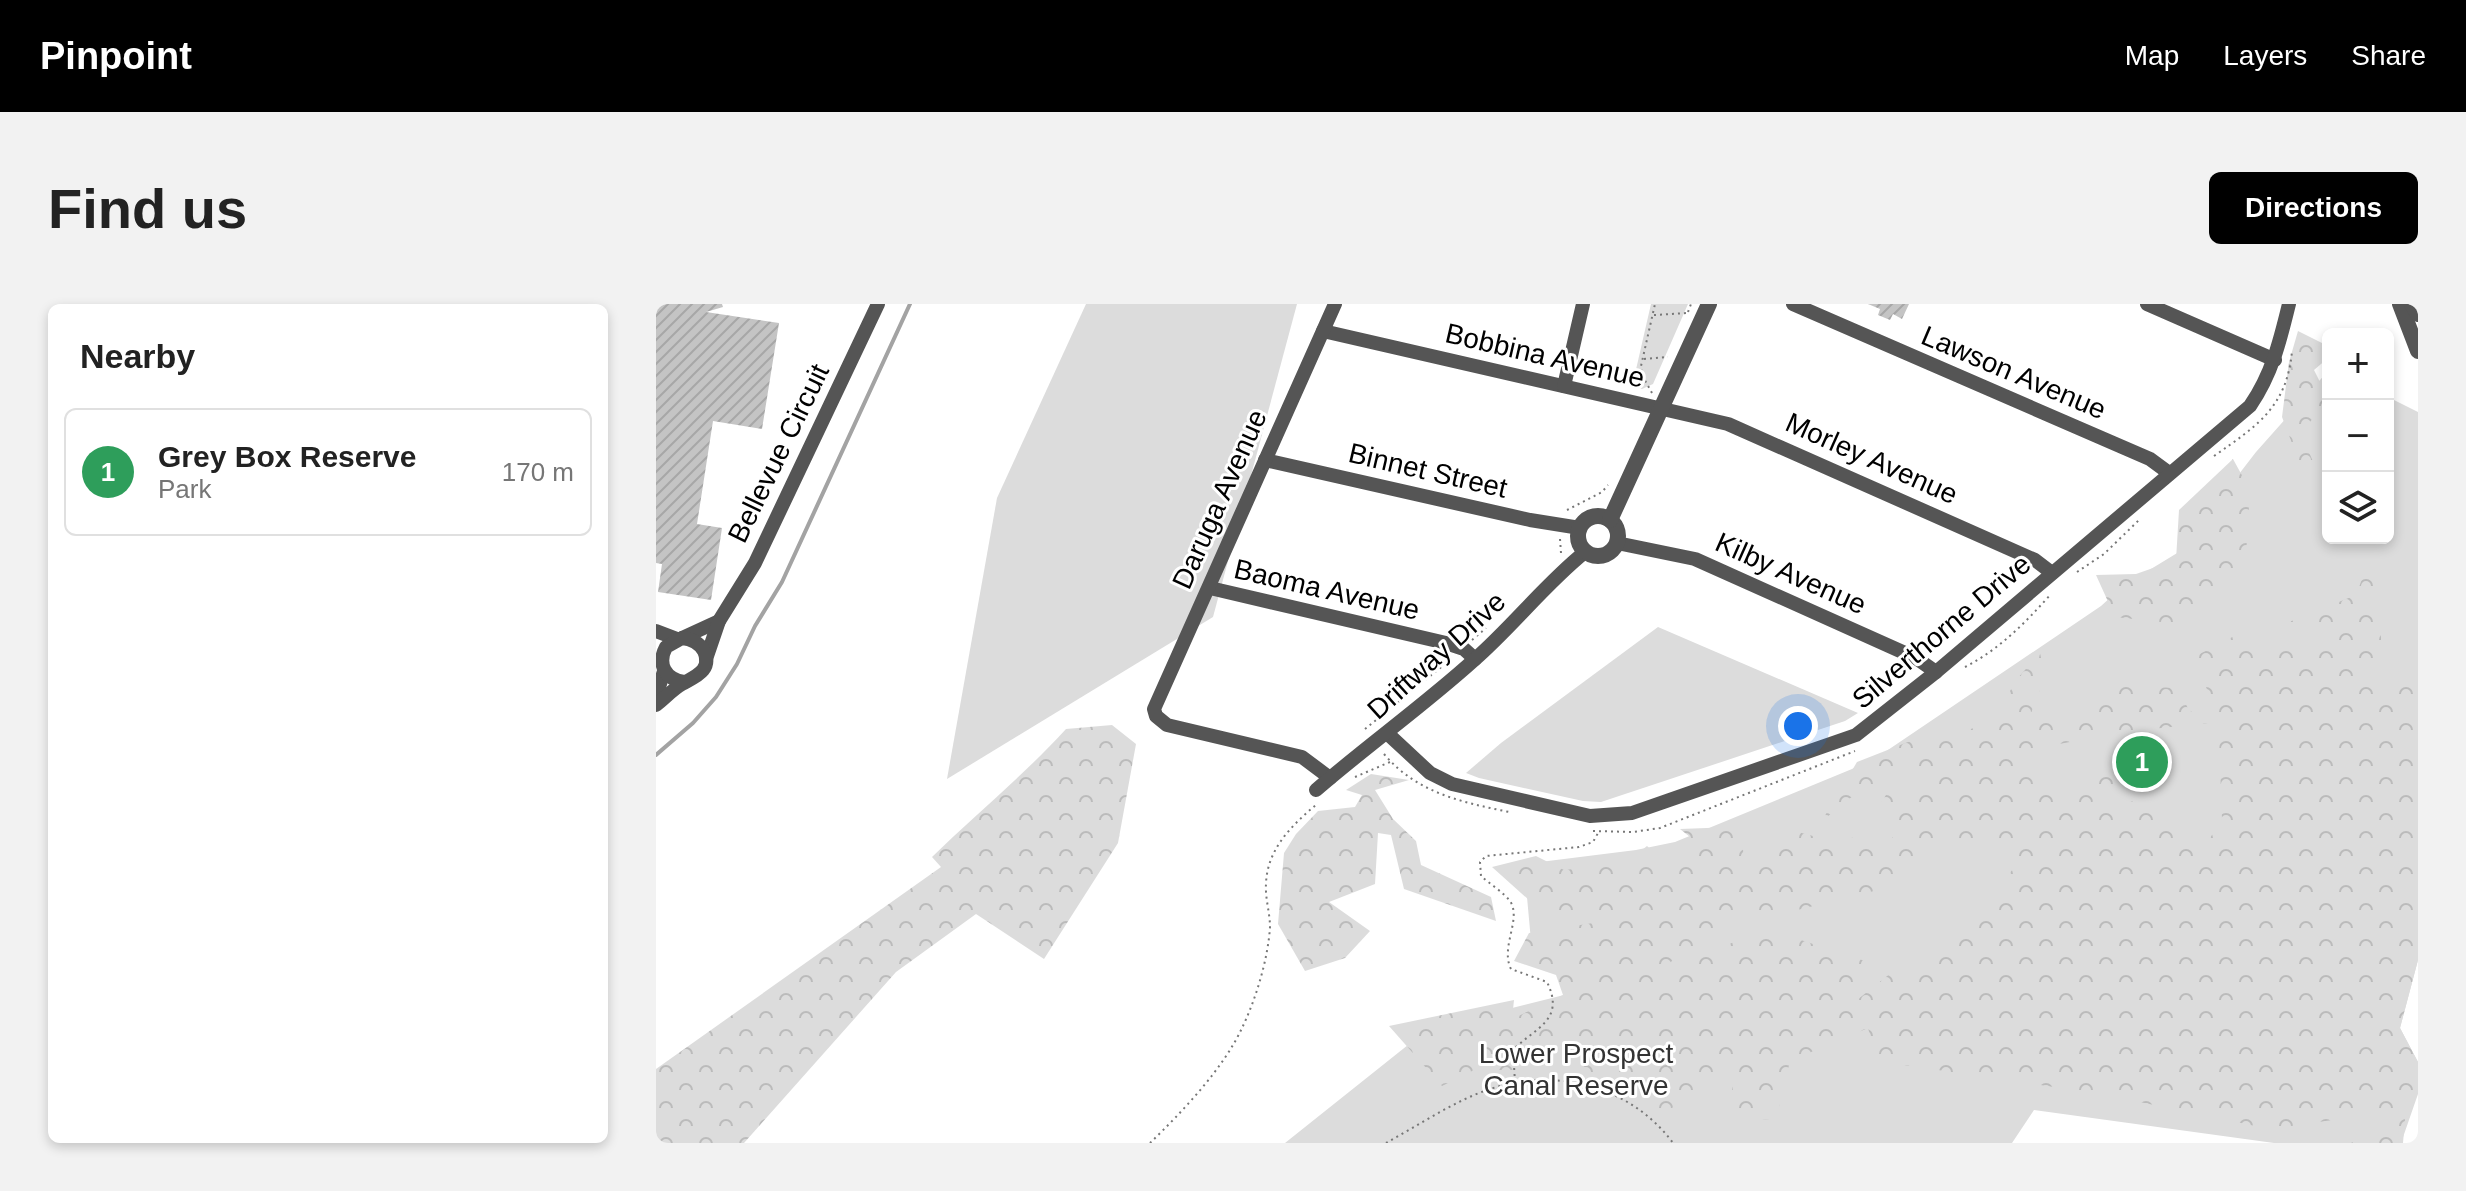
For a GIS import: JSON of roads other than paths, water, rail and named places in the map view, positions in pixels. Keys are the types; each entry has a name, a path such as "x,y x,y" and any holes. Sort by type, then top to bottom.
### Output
{"street":[{"name":"Bellevue Circuit","path":"706,659 719,621 755,563 878,304"},
{"name":"Daruga Avenue","path":"1330,778 1302,757 1167,725 1156,716 1157,699 1210,588 1335,304"},
{"path":"1564,386 1583,304"},
{"path":"1610,520 1658,401 1709,304"},
{"name":"Lawson Avenue","path":"1793,304 2150,459 2169,473"},
{"path":"2147,304 2275,360"},
{"name":"Silverthorne Drive","path":"1388,734 1430,773 1452,784 1570,812 1609,816 1646,808 1856,735 1936,672 2250,406 2265,384 2275,360 2289,304"},
{"path":"2400,304 2418,351"},
{"path":"2412,304 2418,314"},
{"name":"Bobbina Avenue","path":"1323,331 1564,386 1658,401"},
{"name":"Morley Avenue","path":"1658,401 1746,430 2035,560 2052,573"},
{"name":"Binnet Street","path":"1265,460 1530,520 1580,528"},
{"path":"1595,516 1610,520 1618,535 1617,543 1603,556 1585,552 1579,545 1580,528 1583,522 1595,516"},
{"name":"Kilby Avenue","path":"1617,543 1695,559 1916,658 1936,672"},
{"name":"Driftway Drive","path":"1318,796 1330,778 1388,734 1475,659 1566,567 1585,552"},
{"name":"Baoma Avenue","path":"1210,588 1446,643 1464,649 1475,659"},
{"path":"656,697 666,647 719,621"},
{"path":"656,631 694,641 701,646 706,659 697,678 684,682 656,705"},
{"path":"661,666 671,678 684,682"}],"waterway":[{"path":"656,755 693,723 716,697 737,664 755,626 782,582 910,304"}],"place":[{"name":"Grey Box Reserve","path":"2142,762"}],"park label":[{"name":"Lower Prospect Canal Reserve","path":"1576,1069"}]}
